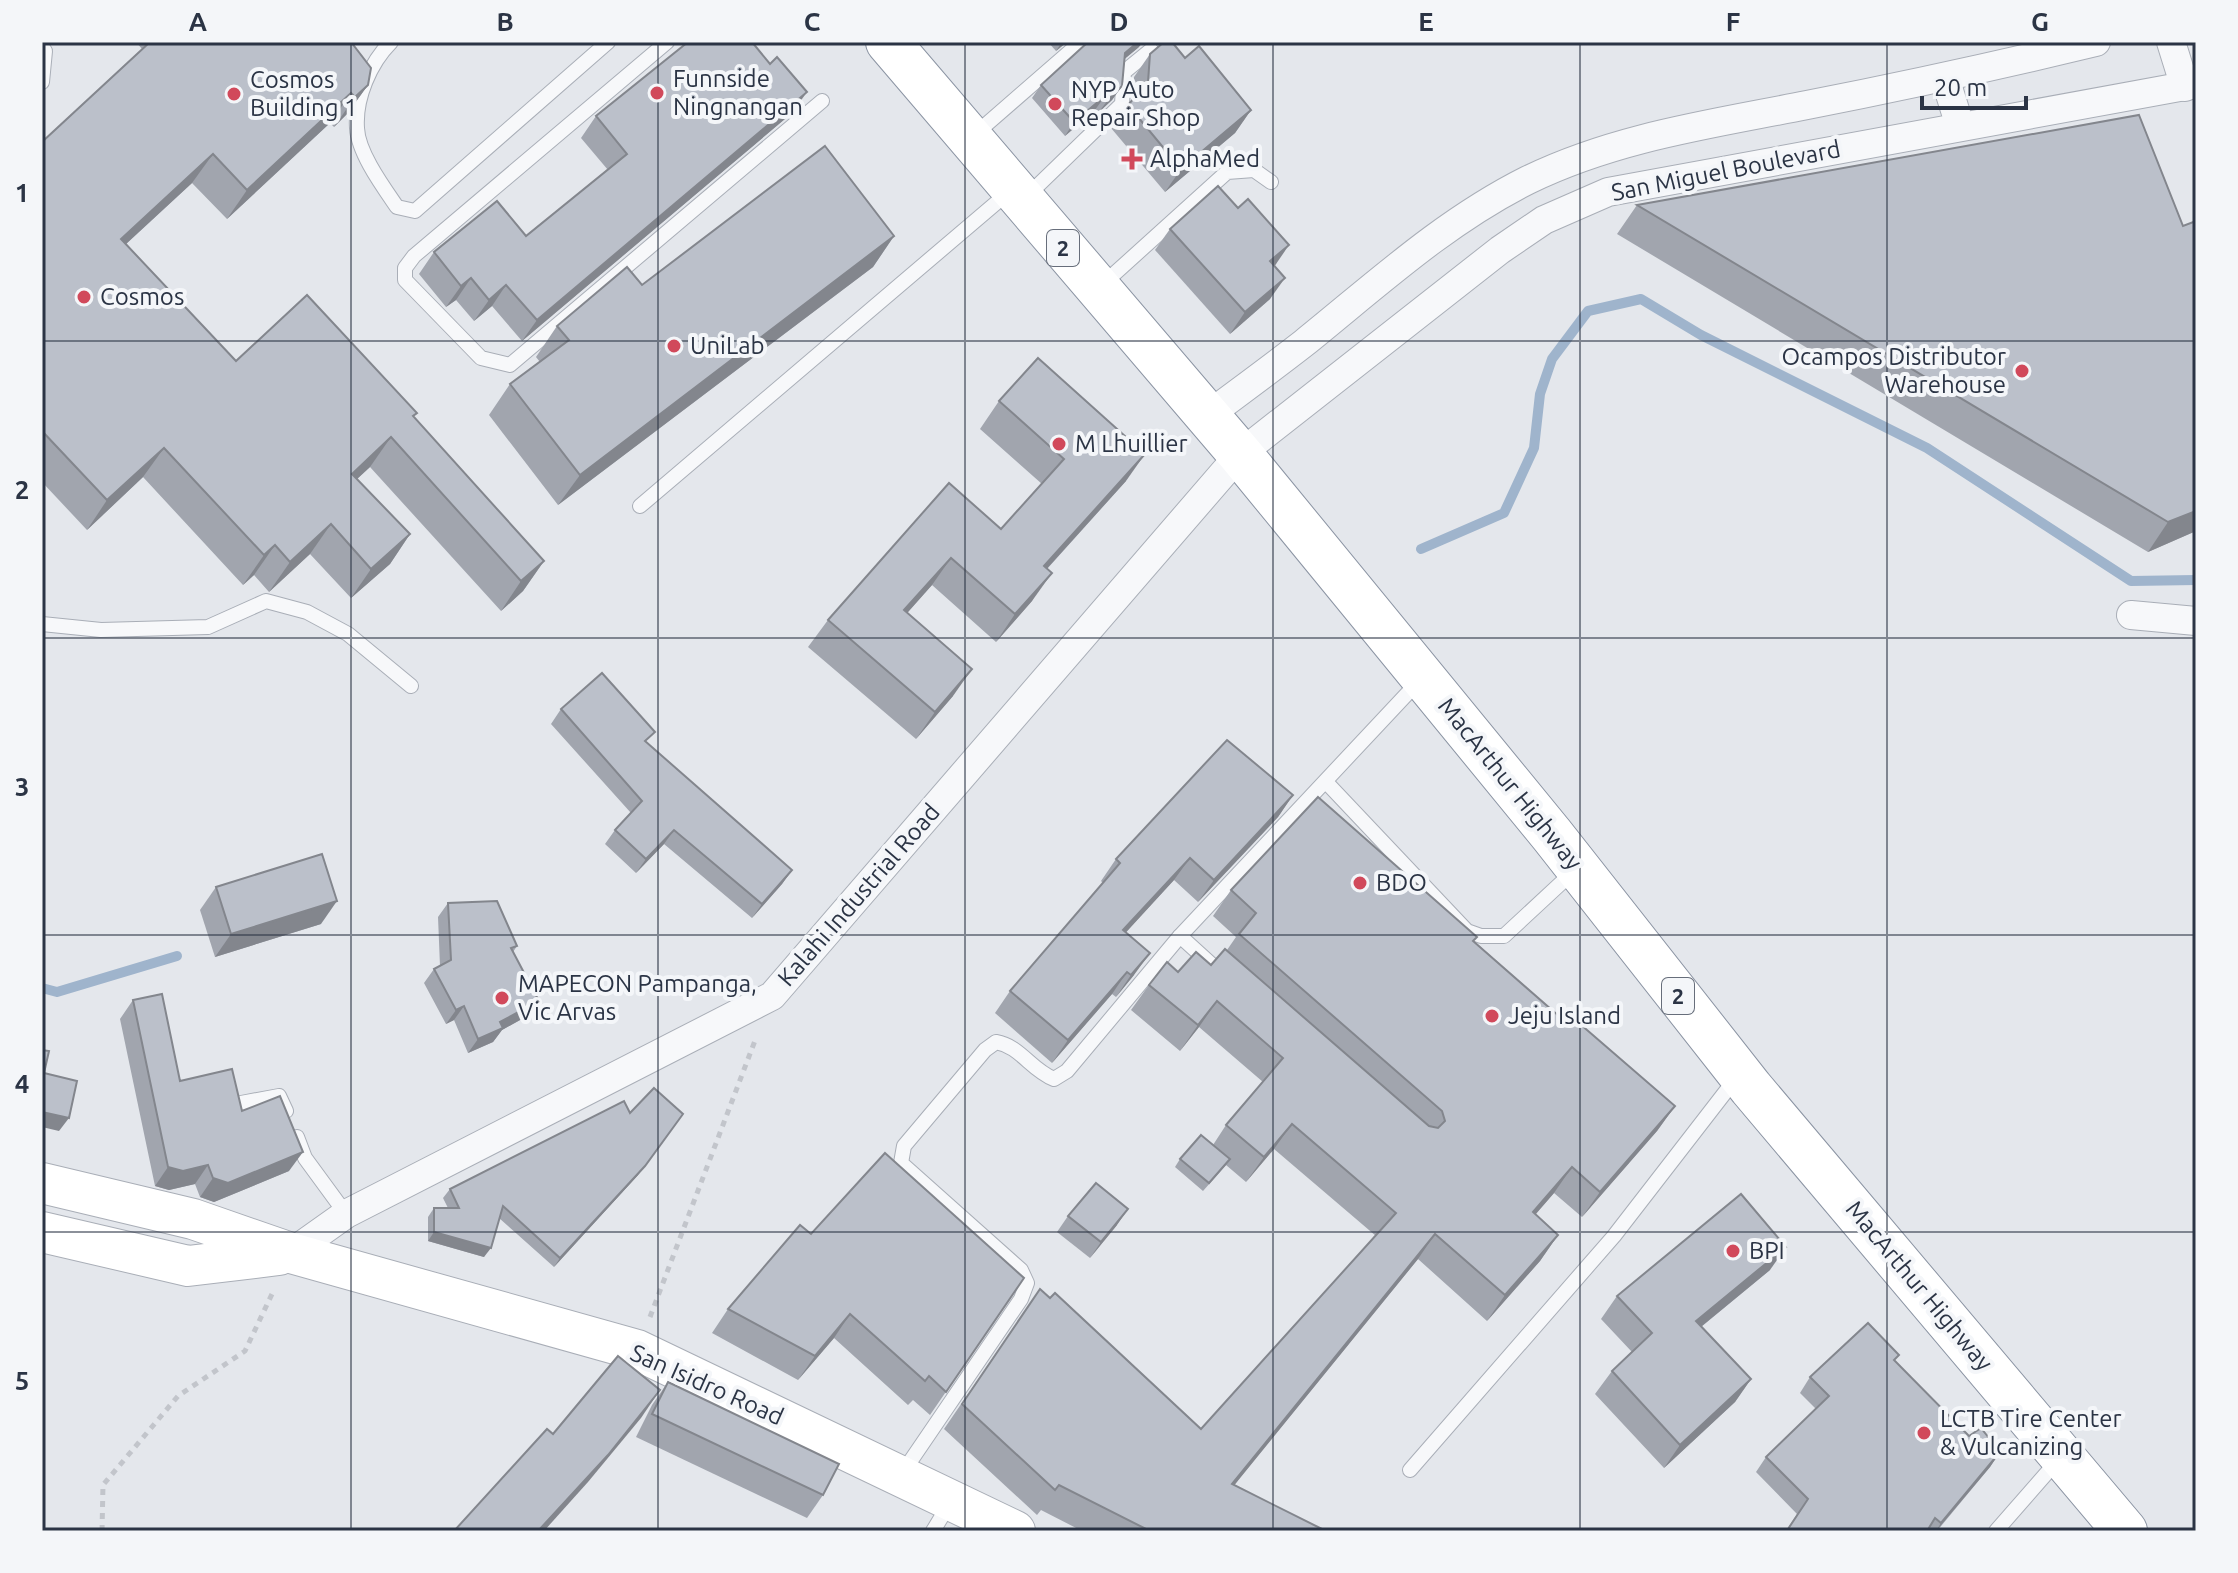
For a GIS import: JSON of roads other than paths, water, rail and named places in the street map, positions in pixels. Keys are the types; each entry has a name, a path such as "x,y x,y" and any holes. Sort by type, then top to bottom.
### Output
{"highway":[{"name":"MacArthur Highway","path":"888,42 1240,454 1424,676 1740,1074 2125,1531"}],"main road":[{"name":"San Isidro Road","path":"42,1183 193,1219 291,1253 637,1350 901,1475 943,1515 1015,1531"},
{"name":"San Isidro Road","path":"42,1232 188,1266 291,1253"}],"street":[{"name":"San Miguel Boulevard","path":"1207,416 1303,343 1416,249 1501,195 1556,167 1613,146 1666,133 1945,78 2096,42"},
{"path":"2171,42 2190,86"},
{"path":"1945,78 1960,126"},
{"name":"San Miguel Boulevard","path":"1240,454 1469,273 1544,220 1608,192 2190,86"},
{"name":"Kalahi Industrial Road","path":"291,1253 346,1214 772,996 1240,454"},
{"path":"2131,615 2196,621"}],"lane":[{"path":"391,42 367,73 357,130 376,176 397,207 415,211 608,42"},
{"path":"667,42 449,225 405,268 405,280 481,358 510,365 822,101"},
{"path":"970,139 1081,42"},
{"path":"42,47 45,51 42,82"},
{"path":"640,506 1017,195 1122,104 1124,72 1151,50"},
{"path":"1097,288 1227,172 1241,168 1254,170 1271,182"},
{"path":"42,624 101,630 208,627 266,601 307,612 348,634 411,686"},
{"path":"901,1475 1021,1299 1027,1283 1021,1270 901,1163 904,1146 985,1050 996,1042 1009,1044 1040,1073 1054,1079 1067,1071 1180,936 1327,783 1424,676"},
{"path":"1327,783 1467,931 1481,936 1504,936 1577,867"},
{"path":"1180,936 1239,989"},
{"path":"1410,1470 1614,1236 1740,1074"},
{"path":"241,1103 279,1096 305,1158 346,1214"},
{"path":"1996,1531 2062,1456"}],"waterway":[{"path":"1421,549 1504,513 1534,448 1540,394 1552,359 1588,311 1641,299 1701,335 1927,448 2131,581 2196,580"},
{"path":"42,988 57,992 177,956"}],"place":[{"name":"Funnside Ningnangan","path":"657,93"},
{"name":"Cosmos Building 1","path":"234,94"},
{"name":"NYP Auto Repair Shop","path":"1055,104"},
{"name":"AlphaMed","path":"1132,159"},
{"name":"Cosmos","path":"84,297"},
{"name":"UniLab","path":"674,346"},
{"name":"Ocampos Distributor Warehouse","path":"2022,371"},
{"name":"M Lhuillier","path":"1059,444"},
{"name":"BDO","path":"1360,883"},
{"name":"MAPECON Pampanga, Vic Arvas","path":"502,998"},
{"name":"Jeju Island","path":"1492,1016"},
{"name":"BPI","path":"1733,1251"},
{"name":"LCTB Tire Center & Vulcanizing","path":"1924,1433"}]}
